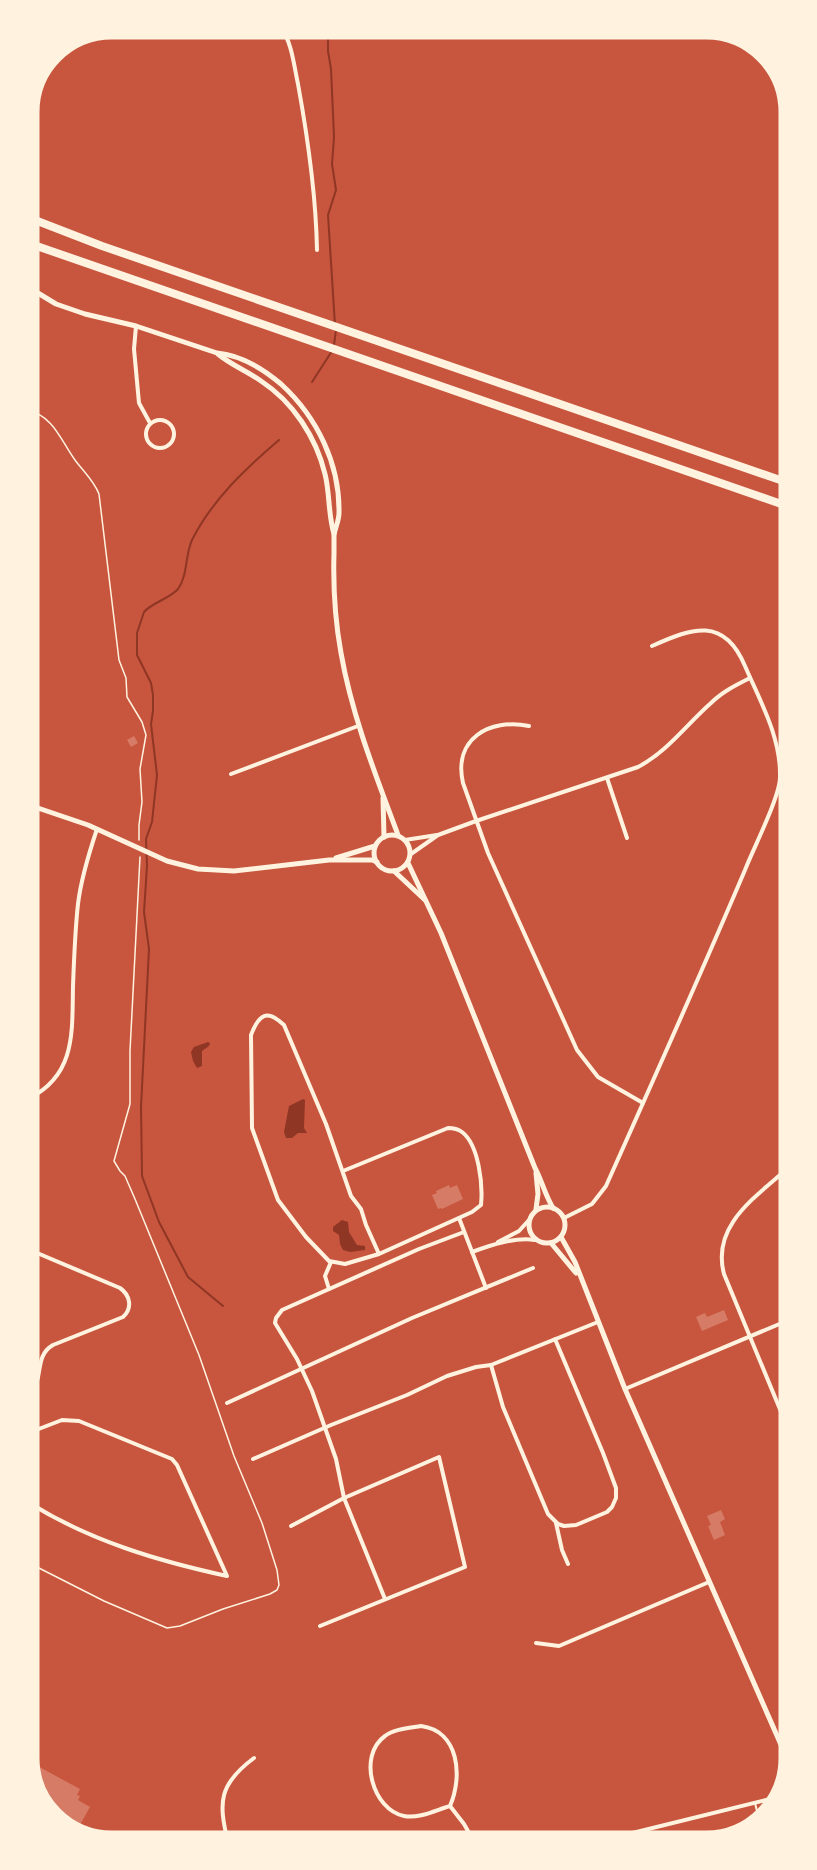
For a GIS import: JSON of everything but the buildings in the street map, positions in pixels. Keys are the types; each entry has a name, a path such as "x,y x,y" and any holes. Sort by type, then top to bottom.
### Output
{"highway":[{"path":"38,221 102,246 780,480"},
{"path":"38,246 780,504"}],"street":[{"path":"286,38 290,46 304,119 314,188 317,250"},
{"path":"38,293 56,304 75,311 136,326 217,353 237,357 270,376 293,396 315,425 327,449 336,480 339,510 339,520 334,534"},
{"path":"136,326 135,349 139,403 150,423 146,434 150,444 160,448 170,444 175,434 170,423 160,419 150,423"},
{"path":"217,353 272,388 304,425 317,450 329,492 330,519 334,534 333,576 338,631 345,670 358,726 398,836"},
{"path":"564,1218 592,1204 606,1186 736,890 772,805 780,779 778,752 768,717 742,659 731,641 715,632 698,629 652,646"},
{"path":"405,840 438,835 638,767 652,760 668,747 711,703 731,688 750,678"},
{"path":"529,726 513,724 492,727 474,737 466,747 460,772 492,862 577,1050 598,1077 643,1103"},
{"path":"231,774 358,726"},
{"path":"607,778 627,838"},
{"path":"383,797 384,837"},
{"path":"38,808 97,829 158,858 211,870 249,870 328,860 372,860 384,869 394,871 408,863 411,854 405,840 398,836 384,837 370,849 328,860"},
{"path":"38,1092 54,1080 68,1054 72,1031 78,902 85,866 97,829"},
{"path":"411,854 438,835"},
{"path":"376,845 377,862"},
{"path":"408,863 489,1050 553,1208"},
{"path":"394,871 426,901"},
{"path":"343,1171 448,1128 461,1130 474,1151 482,1193 481,1205 472,1212 379,1254 345,1264 331,1262 306,1237 278,1200 252,1128 251,1035 255,1023 261,1017 268,1015 284,1025 306,1075 351,1196 361,1209 379,1254"},
{"path":"498,1243 519,1231 536,1209 538,1194 535,1168"},
{"path":"780,1176 734,1219 722,1245 724,1274 780,1408"},
{"path":"472,1252 498,1243 526,1238 545,1244 561,1237 565,1229 564,1218 558,1210 542,1207 536,1209"},
{"path":"459,1218 486,1288"},
{"path":"529,1220 528,1229 535,1240"},
{"path":"385,1599 344,1498 336,1459 325,1427 302,1369 275,1323 276,1318 282,1310 419,1249 464,1232"},
{"path":"561,1237 575,1262 579,1277 626,1389 780,1743"},
{"path":"551,1243 579,1277"},
{"path":"38,1253 120,1288 126,1293 130,1305 123,1317 52,1345 45,1350 40,1360 38,1382"},
{"path":"329,1289 325,1276 331,1262"},
{"path":"226,1403 412,1318 533,1268"},
{"path":"253,1459 463,1370 491,1365 598,1322"},
{"path":"626,1389 780,1324"},
{"path":"555,1339 603,1453 616,1492 615,1502 607,1512 570,1526 556,1523"},
{"path":"491,1365 497,1390 513,1431 548,1514 556,1523 562,1550 568,1564"},
{"path":"38,1429 62,1419 79,1421 172,1459 177,1465 227,1576 176,1564 106,1542 74,1528 38,1508"},
{"path":"291,1526 344,1498 439,1457 465,1567 320,1626"},
{"path":"536,1643 559,1646 709,1582"},
{"path":"421,1726 429,1727 445,1737 454,1754 458,1769 454,1797 450,1806 415,1816 405,1816 381,1803 376,1794 371,1770 372,1755 379,1742 385,1736 402,1729 421,1726"},
{"path":"226,1832 223,1820 223,1794 230,1779 254,1758"},
{"path":"637,1832 766,1800"},
{"path":"450,1806 468,1832"}],"lane":[{"path":"755,1803 757,1811"}],"path":[{"path":"38,415 47,419 56,428 99,494 119,660 126,678 127,697 145,732 146,743 140,769 142,802 139,825 140,844"},
{"path":"38,1568 104,1601 167,1628 180,1626 270,1594 279,1586 268,1538 234,1456 199,1355 135,1198 125,1176 114,1161 130,1104 130,1051 140,853"}],"shaded area":[{"path":"208,1042 209,1046 202,1051 202,1066 197,1068 191,1052 194,1047"},
{"path":"305,1100 304,1128 307,1133 298,1133 292,1138 286,1138 284,1132 289,1106"},
{"path":"342,1220 348,1222 349,1232 357,1245 365,1246 365,1250 350,1252 343,1250 339,1235 333,1231 333,1227"}],"waterway":[{"path":"328,38 334,137 332,164 336,190 328,215 335,325"},
{"path":"334,345 336,330"},
{"path":"312,382 332,351"},
{"path":"223,1306 188,1277 159,1222 142,1176 141,1107 149,949 144,912 146,839 152,822 157,775 151,724 153,695 151,683 137,655 137,633 144,612 178,589 192,540 209,511 242,473 279,440"}]}
